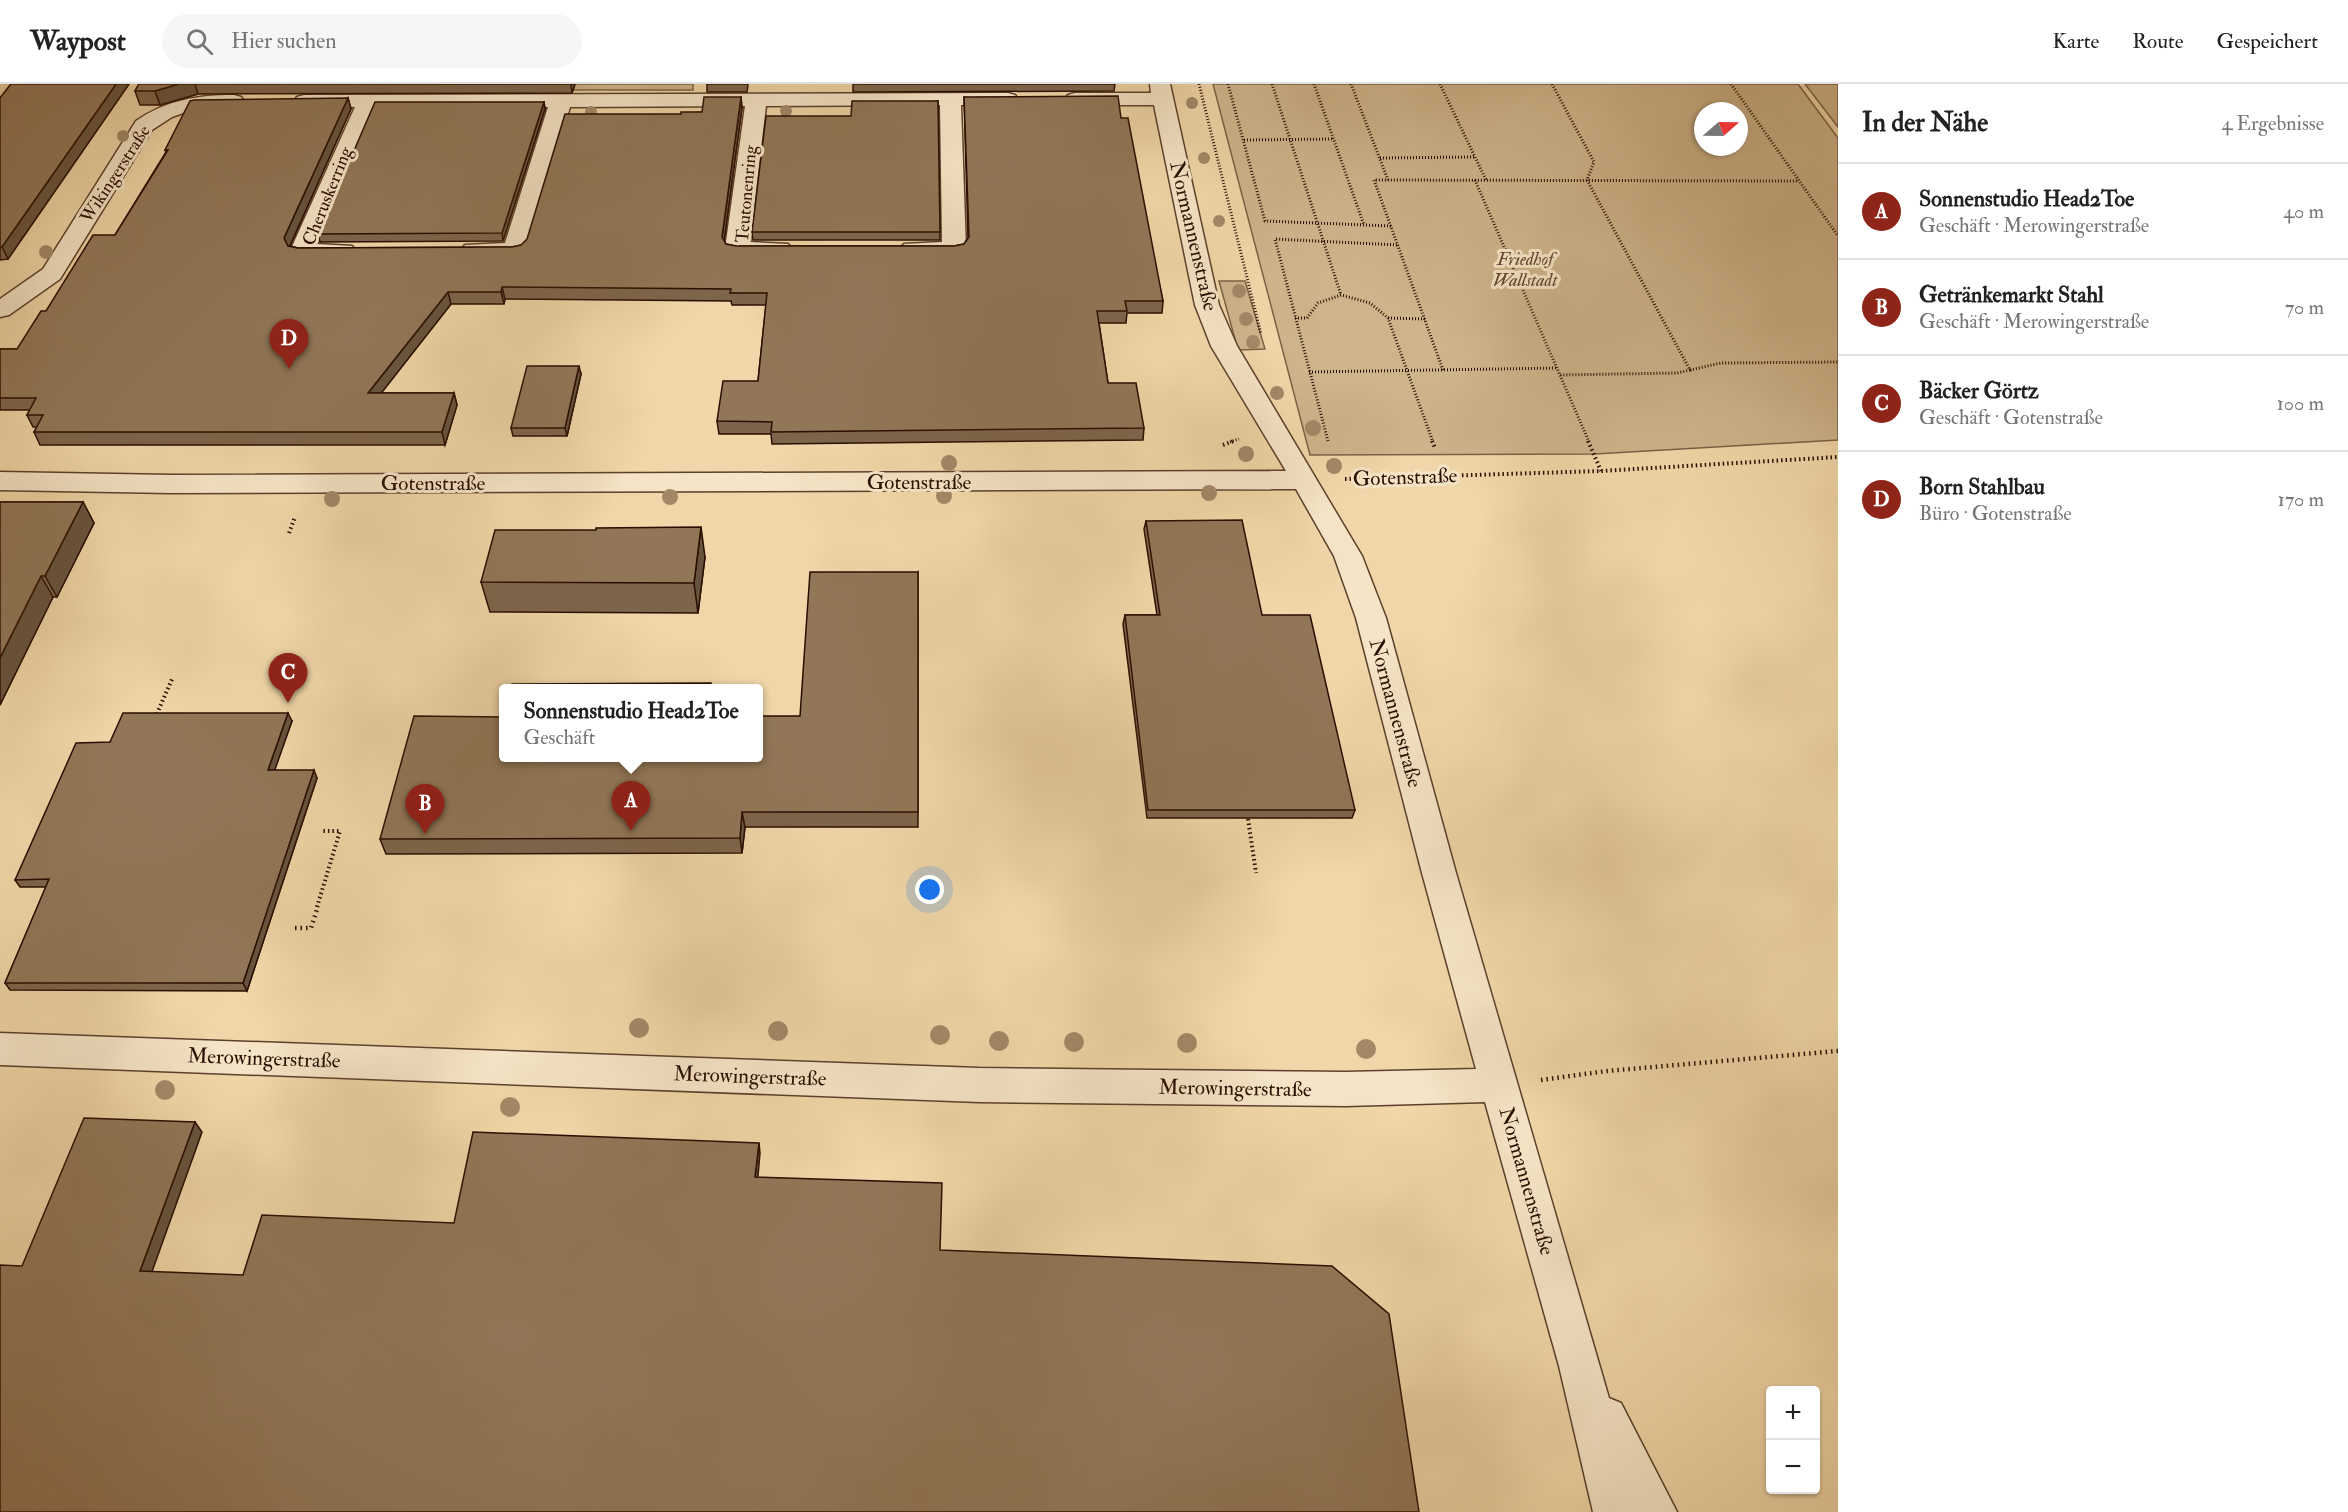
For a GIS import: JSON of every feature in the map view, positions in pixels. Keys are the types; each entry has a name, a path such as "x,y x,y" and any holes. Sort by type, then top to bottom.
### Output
{"street":[{"path":"1060,99 1161,92"},
{"name":"Normannenstraße","path":"1161,92 1207,305 1224,346 1348,556 1371,618 1580,1366 1616,1512"},
{"path":"885,249 954,249 950,99"},
{"path":"287,101 1026,99"},
{"path":"456,250 515,250 561,100"},
{"name":"Teutonenring","path":"756,100 737,249 806,249"},
{"name":"Wikingerstraße","path":"0,310 52,274 144,126 150,121 178,106 207,101 253,101"},
{"name":"Cheruskerring","path":"362,251 302,251 368,101"},
{"name":"Gotenstraße","path":"0,481 171,484 1305,480"},
{"name":"Merowingerstraße","path":"0,1049 979,1085 1346,1089 1500,1085"},
{"name":"Normannenstraße","path":"1580,1366 1654,1512"}],"path":[{"path":"1199,84 1264,343"},
{"path":"1228,84 1265,221 1391,226"},
{"path":"1272,84 1341,295"},
{"path":"1314,84 1364,225"},
{"path":"1351,84 1388,180"},
{"path":"1440,84 1486,180"},
{"path":"1551,84 1594,162 1587,180 1690,370"},
{"path":"1731,84 1838,236"},
{"path":"1244,140 1334,139"},
{"path":"1380,158 1474,157"},
{"path":"1443,370 1374,180 1799,181"},
{"path":"1475,180 1601,471"},
{"path":"1328,441 1275,239 1398,245"},
{"path":"1295,318 1307,318 1318,303 1341,295 1370,303 1388,318 1435,448"},
{"path":"1388,318 1425,319"},
{"path":"1560,375 1677,373 1720,363 1838,362"},
{"path":"1309,372 1558,368"},
{"name":"Gotenstraße","path":"1305,480 1601,471 1838,457"},
{"path":"154,721 173,677"},
{"path":"1248,819 1256,873"},
{"path":"295,928 310,928 340,831 322,831"},
{"path":"1500,1085 1607,1071 1838,1051"}],"green space":[{"path":"575,84 693,84 693,90 573,90"},
{"name":"Friedhof Wallstadt","path":"1213,84 1798,84 1838,138 1838,440 1595,454 1310,455"},
{"path":"1805,84 1838,84 1838,127"},
{"path":"1219,281 1245,281 1265,349 1238,350"}],"building":[{"path":"11,84 116,84 0,248 0,98"},
{"path":"139,84 179,84 155,91 135,91"},
{"path":"1118,96 1121,118 1128,118 1163,301 1125,301 1127,311 1097,311 1108,383 1136,383 1144,428 771,432 772,422 717,421 723,381 758,381 767,293 730,293 731,289 502,287 501,292 448,292 368,393 454,393 442,432 34,432 43,415 27,415 36,398 0,398 0,349 17,349 41,311 46,311 93,235 115,235 168,150 165,150 190,101 348,98 284,238 288,246 298,248 512,247 521,245 527,239 565,114 702,112 704,97 741,97 722,237 726,244 736,246 954,246 964,244 969,237 964,97"},
{"path":"852,101 938,101 940,232 752,232 766,116 851,116"},
{"path":"375,102 544,102 502,233 318,234"},
{"path":"527,366 579,366 565,428 511,428"},
{"path":"0,502 83,502 45,576 41,576 0,658"},
{"path":"1242,520 1262,615 1310,615 1355,810 1148,810 1125,615 1160,615 1146,521"},
{"path":"701,527 694,583 481,582 495,530"},
{"path":"810,572 918,572 918,812 742,812 740,838 380,839 414,716 499,717 499,762 763,762 763,716 800,716"},
{"path":"711,683 711,684 512,684"},
{"path":"123,713 288,713 268,770 314,770 243,983 5,983 49,879 15,880 76,743 110,742"},
{"path":"84,1118 195,1122 140,1271 243,1275 262,1215 454,1223 473,1132 759,1143 755,1177 942,1183 940,1250 1332,1266 1389,1314 1419,1512 0,1512 0,1265 22,1266"}],"place":[{"name":"Born Stahlbau","path":"289,369"},
{"name":"Bäcker Görtz","path":"288,703"},
{"name":"Sonnenstudio Head2Toe","path":"631,831"},
{"name":"Getränkemarkt Stahl","path":"425,834"}]}
